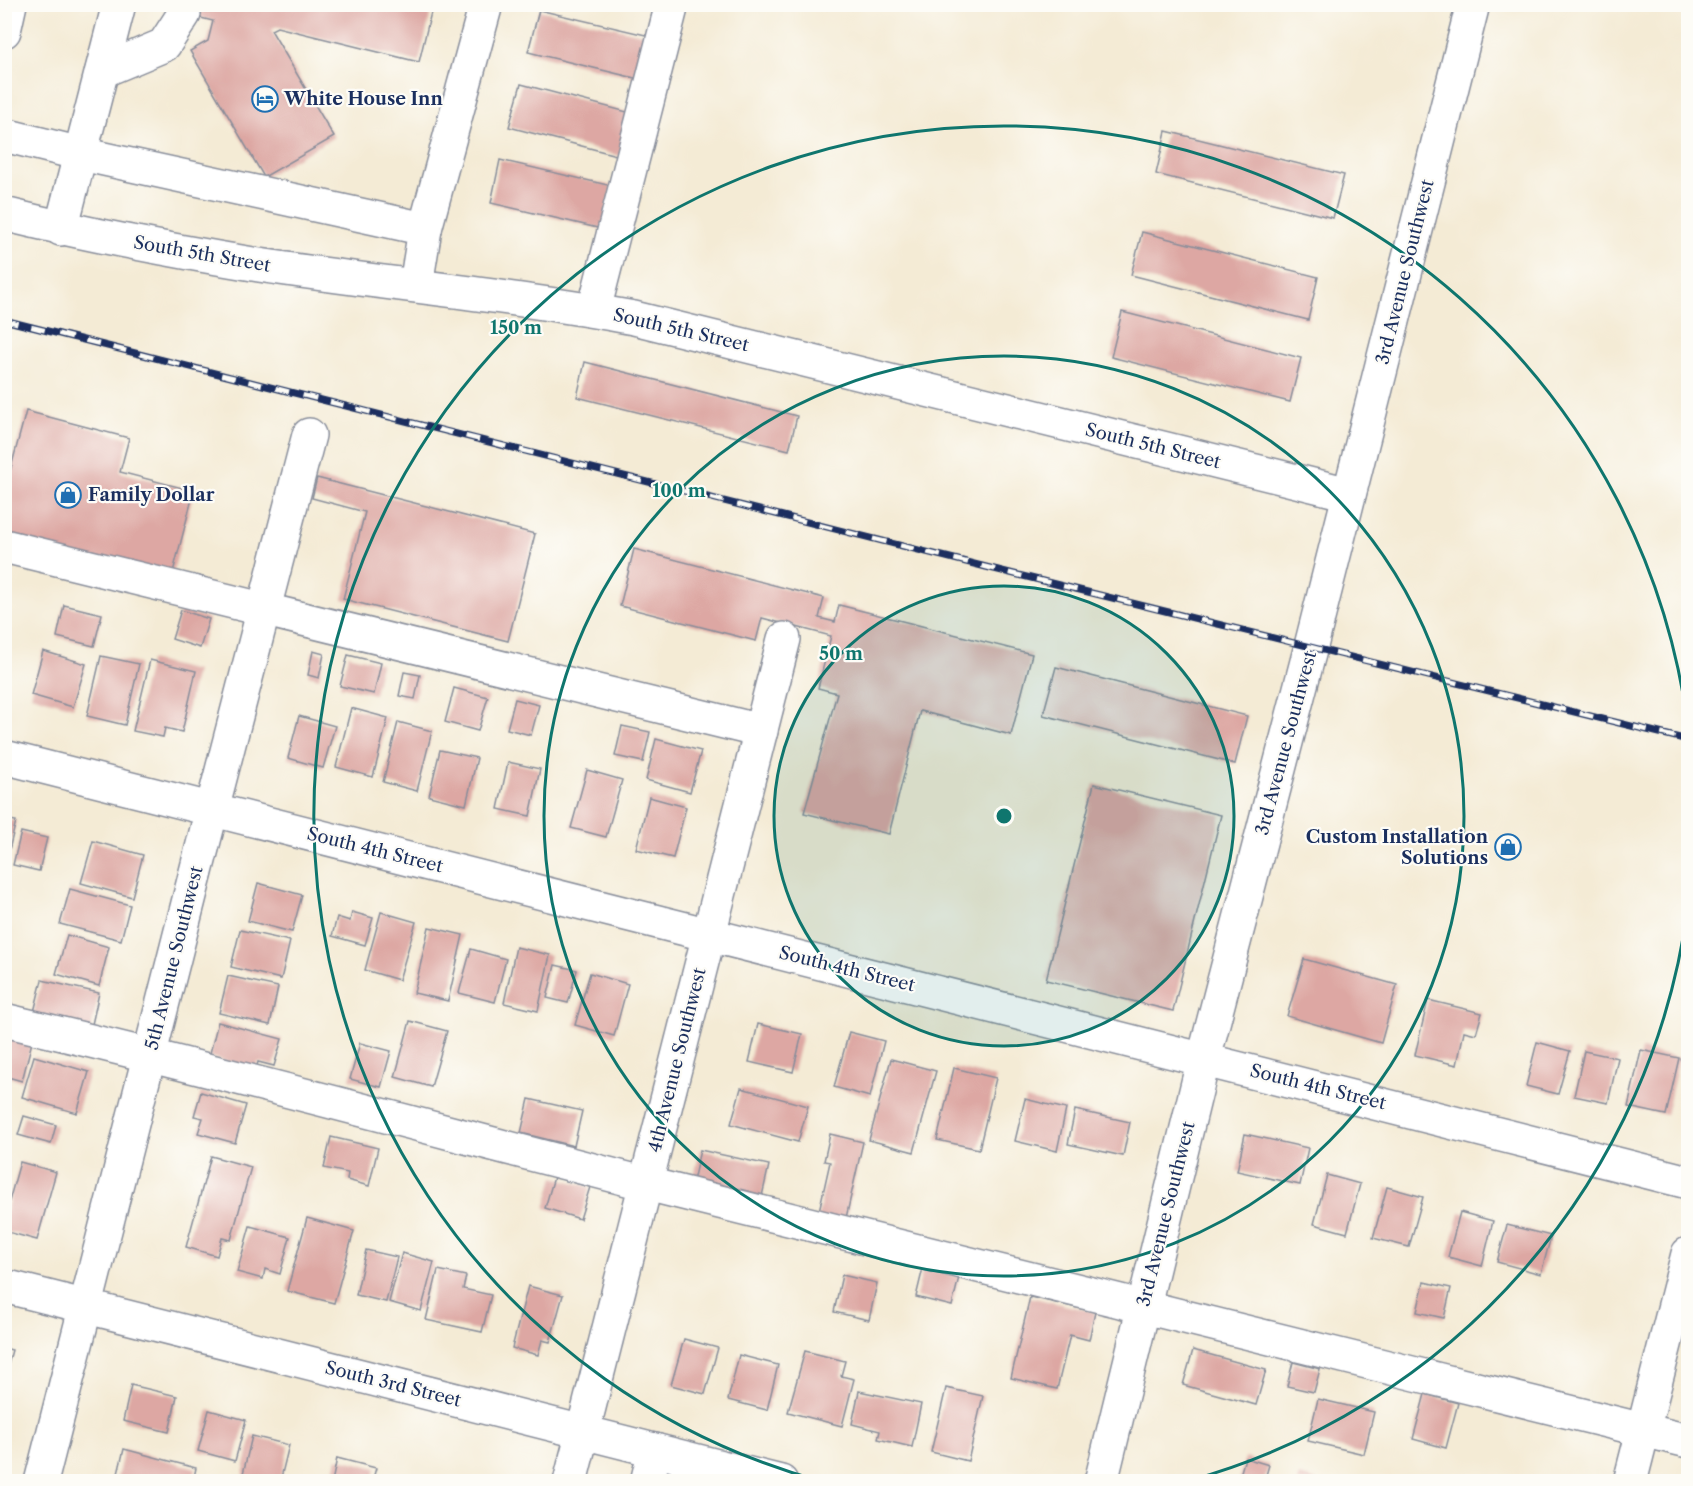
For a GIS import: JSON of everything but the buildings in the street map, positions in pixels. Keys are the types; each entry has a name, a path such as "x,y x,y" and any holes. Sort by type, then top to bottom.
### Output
{"street":[{"path":"4,31 10,4"},
{"path":"62,229 119,4"},
{"path":"416,285 425,229 486,4"},
{"path":"594,310 672,4"},
{"name":"3rd Avenue Southwest","path":"1101,1482 1204,1058 1311,646 1468,6"},
{"path":"102,72 164,45 184,14"},
{"path":"4,135 425,229"},
{"name":"South 5th Street","path":"4,214 62,229 260,265 594,310 634,318 1348,494"},
{"name":"5th Avenue Southwest","path":"41,1482 309,435"},
{"path":"4,546 760,731"},
{"name":"4th Avenue Southwest","path":"570,1482 784,639"},
{"name":"South 4th Street","path":"4,757 1689,1182"},
{"path":"4,1020 150,1055 646,1184 1689,1441"},
{"path":"1630,1482 1689,1254"},
{"name":"South 3rd Street","path":"4,1286 781,1482"},
{"path":"647,1482 655,1450"}],"railway":[{"path":"4,320 986,567 1688,740"}],"place":[{"name":"White House Inn","path":"265,99"},
{"name":"Family Dollar","path":"68,495"},
{"name":"Custom Installation Solutions","path":"1508,847"}]}
